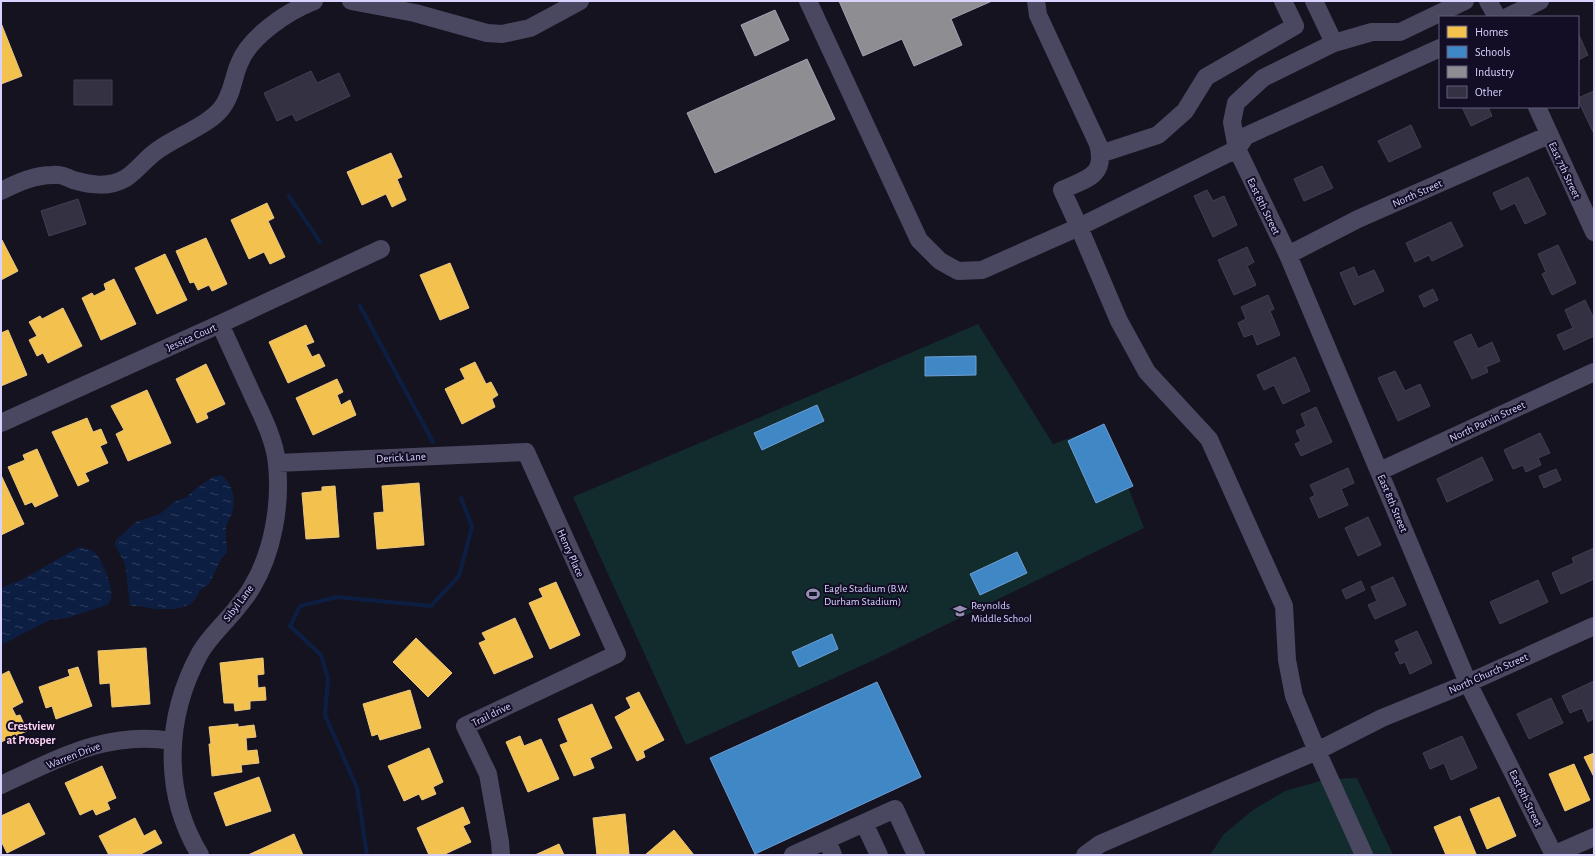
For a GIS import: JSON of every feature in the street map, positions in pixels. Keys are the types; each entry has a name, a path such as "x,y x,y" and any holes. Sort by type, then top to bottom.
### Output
{"street":[{"path":"1,191 17,183 54,174 88,184 102,185 114,183 126,178 157,150 211,118 220,110 230,92 243,54 251,44 290,14 314,1"},
{"path":"351,1 415,13 487,33 502,34 530,28 580,1"},
{"path":"808,1 920,240 940,261 958,271 982,270 1079,227 1236,149 1246,136 1439,48"},
{"path":"1036,1 1038,15 1094,137 1100,154 1099,166 1093,175 1062,190 1119,320 1148,372 1209,439 1284,606 1287,660 1294,696 1364,855"},
{"path":"1100,154 1158,135 1185,111 1206,77 1295,26 1283,1"},
{"path":"1314,1 1334,43"},
{"name":"East 8th Street","path":"1465,1 1400,32 1372,32 1334,43 1263,78 1236,103 1232,122 1236,149 1288,255 1380,470 1468,682 1553,855"},
{"path":"1488,1 1496,16"},
{"path":"1509,16 1540,1"},
{"name":"East 7th Street","path":"1537,108 1594,232"},
{"name":"North Street","path":"1288,255 1358,219 1549,135"},
{"name":"Jessica Court","path":"1,423 381,249"},
{"name":"Sibyl Lane","path":"200,855 183,822 177,800 172,761 172,741 179,708 194,666 201,652 213,635 252,588 269,548 278,484 277,463 273,445 262,416 220,324"},
{"name":"North Parvin Street","path":"1380,470 1594,372"},
{"name":"Derick Lane","path":"277,463 526,452"},
{"name":"Henry Place","path":"526,452 617,654"},
{"name":"North Church Street","path":"1086,855 1100,844 1317,751 1382,718 1468,682 1594,626"},
{"name":"Trail drive","path":"501,855 488,774 465,726 617,654"},
{"name":"Warren Drive","path":"1,785 80,749 106,742 153,738 172,741"},
{"path":"793,855 830,847 864,822 894,809 916,855"},
{"path":"864,822 879,855"},
{"path":"1553,855 1594,837"}],"green space":[{"name":"Eagle Stadium (B.W. Durham Stadium)","path":"978,324 1053,444 1104,426 1144,528 874,660 686,745 573,497"},
{"path":"1357,778 1393,855 1210,855 1224,834 1253,810 1285,791 1327,779"}],"water":[{"path":"221,475 231,487 234,502 226,527 227,552 221,559 209,584 200,590 191,604 176,609 156,609 130,606 125,564 115,545 116,540 136,522 160,514 174,502 187,497 194,490 213,477"},
{"path":"79,547 89,549 94,552 104,567 111,588 111,599 107,605 67,618 50,620 1,645 1,588 23,579"}],"building: Homes":[{"path":"1,23 22,76 1,84"},
{"path":"391,153 402,177 397,179 406,200 392,207 386,194 362,205 347,172"},
{"path":"267,203 274,218 268,221 285,257 270,264 264,252 249,259 231,220"},
{"path":"206,238 227,284 212,291 209,285 198,290 194,282 190,283 176,251"},
{"path":"2,240 18,271 1,280 1,241"},
{"path":"165,254 187,300 157,314 135,268"},
{"path":"450,263 469,308 440,320 420,275"},
{"path":"114,279 136,324 101,340 82,298 92,293 94,296 106,290 104,284"},
{"path":"63,308 82,346 48,363 43,353 37,356 29,340 37,336 29,322 40,316 42,319"},
{"path":"306,325 314,342 306,345 312,357 319,354 325,366 288,383 269,342"},
{"path":"8,330 27,375 1,386 1,333"},
{"path":"475,362 486,384 491,382 498,395 492,399 495,407 462,424 445,389 465,379 460,369"},
{"path":"206,364 225,404 206,413 208,418 197,423 176,379"},
{"path":"337,379 343,392 337,395 341,405 350,400 356,415 313,435 296,398"},
{"path":"147,390 171,443 128,461 116,434 124,430 111,406"},
{"path":"87,418 93,432 101,429 107,443 100,446 108,463 85,473 89,481 78,486 52,432"},
{"path":"37,449 58,496 35,507 32,502 25,505 8,467 25,460 23,455"},
{"path":"1,475 24,524 1,535"},
{"path":"419,483 424,545 377,549 374,513 384,512 382,486"},
{"path":"335,486 339,537 306,539 302,493 322,491 322,487"},
{"path":"556,582 580,635 550,649 529,603 543,597 539,589"},
{"path":"515,618 533,657 494,674 479,643 486,640 482,633"},
{"path":"416,638 452,673 428,697 393,662"},
{"path":"146,648 150,704 112,707 110,683 100,684 98,651"},
{"path":"263,658 264,674 257,675 258,688 265,687 266,700 250,701 250,709 235,711 234,703 224,703 220,663"},
{"path":"78,667 92,706 56,719 52,706 46,708 39,687 70,676 68,670"},
{"path":"9,671 23,702 12,708 16,716 20,715 27,731 1,742 1,675"},
{"path":"410,690 421,728 380,740 378,734 372,736 363,704"},
{"path":"639,692 664,740 643,751 645,757 637,761 615,717 631,708 626,698"},
{"path":"592,704 612,748 590,758 594,768 574,776 560,745 568,742 558,719"},
{"path":"238,724 238,727 254,725 256,737 246,738 247,751 257,750 259,763 241,765 242,772 212,776 209,727"},
{"path":"520,736 524,746 541,739 559,779 528,792 506,742"},
{"path":"429,748 443,782 433,787 436,794 422,800 419,794 404,801 388,766"},
{"path":"1594,753 1594,777 1584,757"},
{"path":"1574,764 1590,800 1565,811 1549,774"},
{"path":"102,766 116,798 107,802 110,809 96,815 93,809 80,815 65,783"},
{"path":"259,777 271,811 226,826 214,793"},
{"path":"1499,797 1516,836 1487,849 1470,809"},
{"path":"29,803 45,834 7,853 1,841 1,816"},
{"path":"463,807 470,823 463,826 471,842 443,855 429,855 417,828"},
{"path":"625,814 629,854 597,855 593,818"},
{"path":"1460,816 1476,854 1475,855 1446,855 1434,827"},
{"path":"135,818 144,836 155,830 162,843 139,855 109,855 99,836"},
{"path":"674,830 694,855 645,855"},
{"path":"294,834 303,855 248,855"},
{"path":"559,844 564,855 535,855"}],"building: Schools":[{"path":"976,356 976,375 925,376 925,357"},
{"path":"817,405 824,421 762,450 754,433"},
{"path":"1104,424 1133,486 1096,503 1068,441"},
{"path":"1017,552 1027,573 980,595 970,574"},
{"path":"832,634 838,649 799,667 792,652"},
{"path":"877,682 921,777 755,854 710,758"}],"building: Industry":[{"path":"839,1 992,1 951,19 962,45 914,66 902,39 863,56"},
{"path":"775,10 789,40 755,56 741,25"},
{"path":"807,59 835,119 715,173 687,113"}],"building: Other":[{"path":"1579,35 1588,55 1579,60"},
{"path":"311,71 317,83 339,73 350,96 296,121 292,114 277,121 264,93"},
{"path":"74,80 112,80 112,105 74,105"},
{"path":"1594,91 1594,134 1579,102 1579,98"},
{"path":"1462,108 1488,108 1492,116 1471,126"},
{"path":"1411,125 1421,147 1389,162 1378,141"},
{"path":"1322,166 1333,188 1304,201 1294,179"},
{"path":"1528,177 1546,214 1525,224 1515,203 1501,210 1493,193"},
{"path":"1207,190 1213,201 1224,196 1237,225 1213,237 1194,196"},
{"path":"78,199 86,224 49,236 41,211"},
{"path":"1451,222 1463,246 1432,261 1429,255 1415,262 1406,243"},
{"path":"1558,245 1576,283 1552,295 1542,274 1546,272 1538,254"},
{"path":"1247,247 1254,262 1247,266 1256,285 1234,295 1218,260"},
{"path":"1354,267 1358,277 1374,270 1384,291 1354,305 1340,273"},
{"path":"1433,289 1438,300 1424,307 1419,296"},
{"path":"1268,295 1274,309 1270,311 1280,335 1257,345 1253,334 1244,337 1238,323 1246,319 1241,307"},
{"path":"1585,300 1594,319 1594,336 1564,350 1557,335 1573,328 1565,310"},
{"path":"1471,334 1478,349 1492,342 1500,361 1486,367 1488,372 1472,379 1454,342"},
{"path":"1295,357 1310,391 1283,404 1274,385 1264,390 1257,375"},
{"path":"1395,371 1405,391 1420,384 1430,406 1398,421 1378,378"},
{"path":"1316,407 1332,442 1301,456 1295,444 1301,441 1296,431 1306,426 1301,414"},
{"path":"1540,433 1550,453 1538,458 1541,465 1526,472 1523,465 1513,469 1504,450"},
{"path":"1482,457 1493,480 1447,502 1437,479"},
{"path":"1348,468 1354,483 1341,489 1348,505 1319,518 1310,498 1315,495 1310,485"},
{"path":"1556,469 1561,480 1544,488 1539,476"},
{"path":"1368,517 1381,545 1358,556 1345,528"},
{"path":"1594,548 1594,579 1561,594 1552,573 1574,563 1572,558"},
{"path":"1393,577 1406,605 1375,619 1368,605 1377,601 1371,587"},
{"path":"1538,580 1548,602 1500,624 1490,602"},
{"path":"1361,581 1365,590 1346,599 1342,590"},
{"path":"1417,631 1432,663 1410,674 1405,662 1400,664 1395,653 1400,651 1395,641"},
{"path":"1594,681 1594,719 1588,722 1582,708 1570,713 1562,696"},
{"path":"1551,698 1563,723 1529,739 1517,714"},
{"path":"1462,736 1477,768 1451,780 1444,763 1430,769 1423,753"}],"waterway":[{"path":"289,196 320,242"},
{"path":"360,306 433,442"},
{"path":"367,855 357,788 325,715 328,678 321,655 290,626 300,606 337,597 431,606 459,576 472,527 461,498"}],"place":[{"name":"Eagle Stadium (B.W. Durham Stadium)","path":"813,594"},
{"name":"Reynolds Middle School","path":"960,611"}],"district":[{"name":"Crestview at Prosper","path":"31,733"}]}
